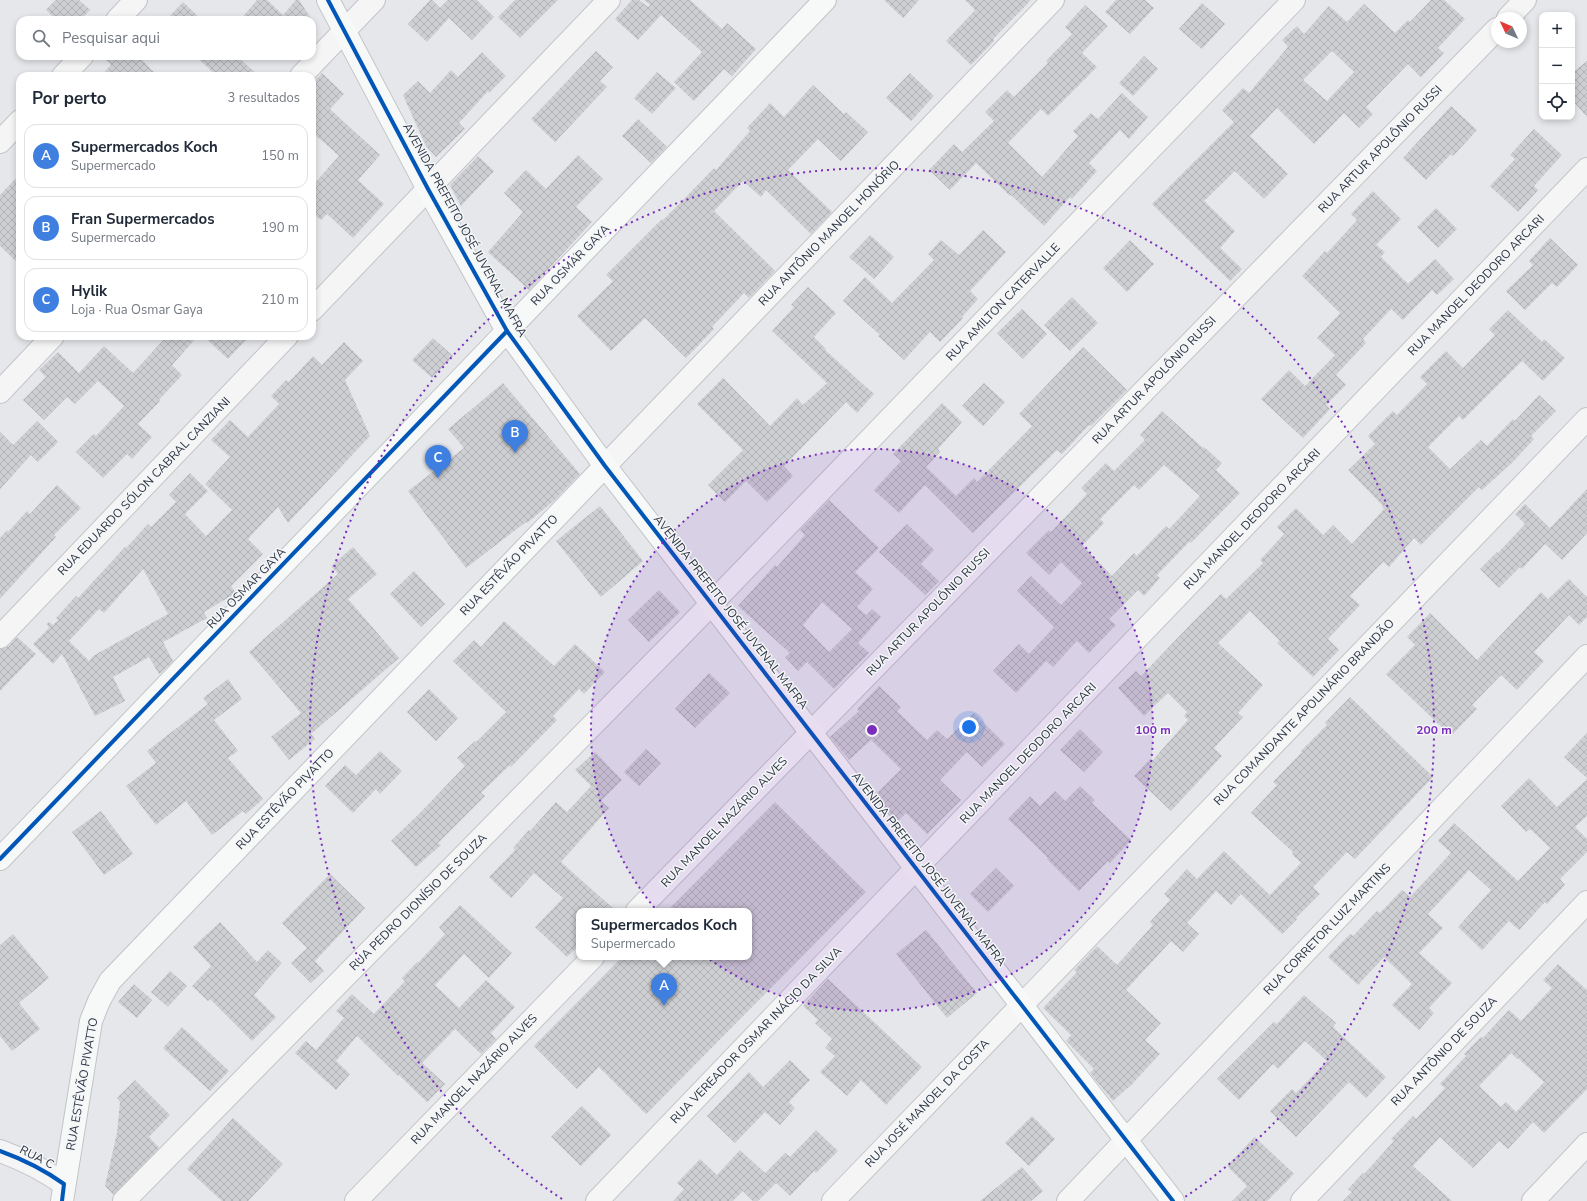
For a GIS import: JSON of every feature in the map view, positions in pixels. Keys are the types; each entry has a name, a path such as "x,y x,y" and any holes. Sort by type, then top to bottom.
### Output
{"main road":[{"name":"AVENIDA PREFEITO JOSÉ JUVENAL MAFRA","path":"328,0 428,189 507,331 605,466 1173,1201"},
{"name":"RUA OSMAR GAYA","path":"0,859 825,0"},
{"name":"RUA ESTÊVÃO PIVATTO","path":"63,1192 91,1021 99,1000 110,981 605,466"}],"street":[{"path":"121,16 136,0"},
{"path":"305,72 374,0"},
{"path":"316,306 609,0"},
{"name":"RUA ANTÔNIO MANOEL HONÓRIO","path":"605,466 1053,0"},
{"name":"RUA AMILTON CATERVALLE","path":"711,604 1294,0"},
{"path":"1514,12 1525,0"},
{"name":"RUA ARTUR APOLÔNIO RUSSI","path":"811,732 1491,35"},
{"path":"67,72 78,60"},
{"path":"0,142 16,125"},
{"name":"RUA MANOEL DEODORO ARCARI","path":"916,869 1587,169"},
{"path":"0,392 49,340"},
{"name":"RUA EDUARDO SÓLON CABRAL CANZIANI","path":"0,637 284,340"},
{"name":"RUA COMANDANTE APOLINÁRIO BRANDÃO","path":"1021,1005 1587,419"},
{"name":"RUA PEDRO DIONÍSIO DE SOUZA","path":"124,1201 711,604"},
{"name":"RUA CORRETOR LUIZ MARTINS","path":"1068,1201 1587,656"},
{"name":"RUA MANOEL NAZÁRIO ALVES","path":"640,908 811,732"},
{"name":"RUA VEREADOR OSMAR INÁCIO DA SILVA","path":"597,1201 916,869"},
{"name":"RUA ANTÔNIO DE SOUZA","path":"1302,1201 1587,902"},
{"name":"RUA MANOEL NAZÁRIO ALVES","path":"356,1201 590,960"},
{"name":"RUA JOSÉ MANOEL DA COSTA","path":"833,1201 1021,1005"},
{"path":"1532,1201 1587,1144"},
{"name":"RUA C","path":"0,1151 45,1170 63,1192"}],"building":[{"path":"56,0 79,0 90,10 84,16 53,16 46,10"},
{"path":"257,0 267,0 283,15 296,0 299,0 309,16 243,16"},
{"path":"430,0 432,0 440,8 448,0 477,0 494,17 472,40 449,18 427,42 408,24"},
{"path":"515,0 558,0 520,38 498,17"},
{"path":"632,0 639,0 648,7 650,5 644,0 690,0 722,29 727,23 756,49 732,76 724,69 694,101 674,82 702,52 661,15 638,40 615,19"},
{"path":"884,0 919,0 903,18"},
{"path":"965,0 1031,0 993,39 994,41 971,65 946,41 975,10"},
{"path":"1116,0 1145,0 1154,8 1130,34 1105,12"},
{"path":"1431,0 1444,0 1465,19 1438,48 1444,53 1421,77 1408,64 1366,107 1373,114 1359,128 1344,113 1314,144 1277,108 1250,136 1288,174 1264,199 1235,171 1204,201 1235,231 1220,248 1242,269 1230,281 1152,204 1234,122 1222,110 1243,88 1249,93 1288,47 1282,40 1297,26 1304,34 1329,6 1347,22 1364,4 1395,33 1408,20 1410,22","holes":["1332,51 1354,72 1327,101 1303,80"]},
{"path":"183,2 198,16 170,16"},
{"path":"1202,3 1225,24 1202,49 1179,29"},
{"path":"1085,5 1108,26 1082,53 1097,67 1048,116 1041,109 1008,143 1042,177 1078,136 1073,131 1091,113 1098,119 1122,93 1148,117 1129,139 1120,130 1089,163 1097,171 1072,199 1070,197 1044,226 976,163 950,190 929,170 954,144 962,152 994,121 985,112 1007,90 1014,97 1048,63 1046,61 1072,34 1065,27"},
{"path":"596,51 613,67 600,81 607,87 555,142 531,119"},
{"path":"482,52 506,76 489,93 488,91 459,123 465,129 436,157 426,146 403,95 418,81 430,93 451,70 458,77"},
{"path":"1144,56 1158,69 1133,96 1119,83"},
{"path":"106,60 142,60 154,72 105,72 111,65"},
{"path":"199,60 241,60 255,72 213,72"},
{"path":"1587,61 1587,117 1575,103 1575,71"},
{"path":"657,72 676,88 652,114 634,98"},
{"path":"322,73 344,94 330,109 380,155 358,180 384,204 353,238 327,214 321,220 316,216 316,182 339,156 316,136 316,80"},
{"path":"910,73 934,96 911,121 886,98"},
{"path":"813,85 844,114 846,112 868,132 841,161 818,139 788,170 832,212 811,234 766,190 761,197 743,181 714,211 775,271 749,298 744,293 712,327 714,329 686,358 645,318 611,351 577,316 613,281 606,275 714,168 716,170 750,131 747,128 770,103 784,117"},
{"path":"1451,106 1477,130 1453,156 1451,154 1426,180 1403,158"},
{"path":"638,119 667,147 651,163 622,136"},
{"path":"1534,129 1562,155 1534,186 1538,190 1518,212 1490,186 1515,159 1510,155"},
{"path":"578,155 603,179 576,207 592,222 529,290 488,252 523,212 504,193 526,170 546,189"},
{"path":"478,156 494,171 461,206 450,185"},
{"path":"16,178 16,261 0,246 0,195"},
{"path":"1373,191 1401,219 1376,245 1385,252 1381,257 1408,284 1435,259 1454,279 1437,295 1432,290 1403,320 1391,309 1363,339 1366,343 1336,375 1346,385 1326,405 1330,409 1303,438 1261,399 1289,370 1305,386 1335,355 1317,338 1340,313 1302,276 1325,251 1327,253 1357,220 1351,214"},
{"path":"1436,208 1457,229 1438,248 1417,227"},
{"path":"983,230 1006,252 970,291 978,299 962,317 963,318 940,342 930,332 904,360 878,336 880,335 843,301 865,277 892,303 934,260 928,254 941,240 959,255"},
{"path":"870,235 894,257 874,279 849,257"},
{"path":"1550,238 1578,265 1557,287 1552,283 1525,310 1506,291 1533,265 1529,261"},
{"path":"1130,240 1154,264 1127,292 1103,268"},
{"path":"808,287 836,313 814,337 826,349 825,350 874,394 857,413 846,402 784,466 793,476 767,502 746,481 725,502 708,485 743,450 697,404 723,378 770,426 797,398 803,405 827,383 772,331 794,307 791,305"},
{"path":"1072,297 1098,323 1070,351 1044,325"},
{"path":"1022,309 1047,334 1023,359 997,333"},
{"path":"1508,310 1542,342 1544,339 1565,358 1543,381 1522,361 1463,420 1459,416 1428,447 1450,469 1481,440 1487,446 1513,419 1515,421 1539,395 1556,411 1531,436 1534,439 1513,462 1482,490 1479,487 1421,545 1414,538 1389,567 1383,562 1350,596 1360,605 1328,639 1339,650 1313,677 1277,643 1280,641 1250,611 1218,643 1263,685 1238,713 1243,717 1214,748 1222,756 1171,811 1134,776 1150,759 1152,761 1188,720 1184,716 1187,712 1168,693 1144,716 1118,688 1136,671 1141,676 1221,594 1226,599 1263,563 1260,560 1284,534 1277,527 1296,508 1323,535 1333,525 1352,544 1384,509 1382,507 1383,506 1348,470 1375,444 1368,436 1393,411 1397,415 1427,384 1420,377 1446,351 1463,368 1495,335 1489,329"},
{"path":"433,338 453,356 432,378 412,360"},
{"path":"163,340 194,340 172,365 182,375 138,424 152,437 132,459 127,454 103,478 76,452 94,434 96,436 124,406 98,381 75,404 67,397 44,420 23,400 46,377 39,370 58,352 79,373 104,346 133,373"},
{"path":"207,340 246,340 228,359"},
{"path":"344,342 363,361 345,380 370,436 288,523 278,507 248,539 263,554 231,586 236,593 204,612 207,618 163,642 173,661 159,674 149,657 113,677 125,701 95,716 62,654 53,664 33,644 49,628 47,624 49,622 53,625 58,620 56,618 76,596 78,598 148,524 151,527 176,502 169,495 190,473 208,491 185,514 206,536 232,510 205,484 230,457 211,440 230,420 248,437 279,404 271,396 286,380 289,382 313,356 322,365","holes":["143,569 168,614 93,656 89,661 69,641 99,609 104,613"]},
{"path":"1083,347 1127,390 1091,426 1089,425 1062,454 1057,450 973,533 925,485 899,513 874,490 901,461 893,454 942,403 962,422 938,449 940,452 926,467 956,496 974,478 977,482 1032,426 1019,414"},
{"path":"503,383 580,474 555,500 527,523 526,522 466,568 408,491 464,448 448,429"},
{"path":"984,383 1005,402 983,426 962,406"},
{"path":"1162,411 1222,463 1216,470 1240,493 1157,575 1160,578 1144,596 1138,590 1109,619 1116,625 1089,653 1077,641 1053,667 1046,661 1016,693 993,671 1019,644 1029,654 1054,627 1017,591 1031,576 1061,605 1082,583 1061,562 1049,575 1026,553 1049,530 1051,532 1087,494 1081,488 1106,463 1114,471 1145,440 1140,435","holes":["1164,465 1200,496 1169,529 1166,526 1137,556 1134,553 1112,576 1082,546 1104,523 1100,519 1134,485 1139,490"]},
{"path":"37,421 58,442 38,462 31,455 0,489 0,432 13,445"},
{"path":"57,485 81,508 54,535 56,537 0,599 0,538 7,530 8,532 27,511 30,514"},
{"path":"1587,489 1587,533 1562,560 1545,544 1522,569 1520,567 1499,588 1480,569 1497,552 1498,553 1525,524 1515,514 1525,504 1550,528"},
{"path":"829,500 879,548 855,572 873,589 857,607 866,615 872,609 881,617 858,643 869,653 834,689 807,662 798,671 785,657 790,653 738,606 775,565 777,567 805,535 800,530","holes":["822,602 852,629 829,652 803,625"]},
{"path":"600,506 643,561 601,597 556,541"},
{"path":"907,524 934,550 921,564 939,581 925,595 879,552"},
{"path":"353,547 377,574 348,599 399,658 311,734 315,739 289,760 271,737 301,713 249,652 338,574 331,566"},
{"path":"414,571 445,604 421,627 390,594"},
{"path":"1569,579 1587,597 1587,617 1579,625 1569,615 1534,652 1544,661 1517,690 1501,675 1472,705 1477,709 1451,736 1386,674 1415,645 1407,637 1430,613 1477,660 1541,592 1548,599"},
{"path":"659,590 680,612 649,642 628,620"},
{"path":"504,621 554,666 575,644 605,672 584,694 579,689 553,716 557,720 511,767 510,765 481,793 485,796 438,843 441,845 416,867 391,841 465,766 457,758 475,741 476,742 506,712 453,661 474,640 481,647"},
{"path":"17,637 36,654 0,691 0,649 9,646"},
{"path":"709,673 730,693 695,728 675,709"},
{"path":"228,679 242,699 214,720 238,751 228,758 263,799 246,814 243,811 212,835 186,801 156,825 126,786 156,763 147,751 208,704 203,698"},
{"path":"879,686 901,707 897,711 927,740 937,730 947,739 974,713 1005,744 982,767 967,752 940,780 961,800 927,834 906,813 897,822 875,795 901,769 871,740 849,760 830,737 859,711 857,709"},
{"path":"429,689 458,718 436,741 407,712"},
{"path":"1350,697 1433,777 1355,859 1347,852 1313,887 1320,894 1282,934 1241,894 1231,905 1216,891 1187,923 1199,934 1183,952 1171,941 1126,990 1161,1023 1145,1040 1160,1054 1131,1085 1113,1101 1090,1073 1094,1069 1066,1041 1071,1035 1043,1008 1077,972 1074,970 1097,946 1117,965 1153,925 1150,922 1170,900 1164,894 1187,869 1197,879 1224,851 1270,895 1301,863 1292,854 1293,852 1251,813 1277,785 1273,782 1327,725 1325,723"},
{"path":"1080,729 1103,752 1084,772 1060,750"},
{"path":"1587,733 1587,778 1564,757"},
{"path":"646,749 661,763 639,786 624,772"},
{"path":"380,751 402,771 380,794 376,789 353,813 325,786 345,765 356,775"},
{"path":"595,752 622,780 601,801 609,808 561,862 613,908 576,908 576,948 567,957 535,927 563,898 534,873 511,898 489,877 515,850 513,848 529,830 530,831 556,802 567,812 591,786 575,770"},
{"path":"1529,778 1557,807 1587,779 1587,816 1575,827 1587,839 1587,852 1560,879 1565,885 1547,904 1545,902 1519,930 1509,921 1482,950 1458,927 1491,890 1469,870 1428,914 1443,928 1419,953 1452,983 1429,1008 1434,1013 1419,1030 1392,1005 1412,984 1384,957 1358,985 1328,957 1350,934 1353,936 1377,911 1380,913 1402,890 1410,897 1451,853 1438,841 1454,823 1518,881 1550,848 1530,829 1526,832 1501,806"},
{"path":"1080,786 1095,800 1092,803 1131,840 1110,863 1108,861 1079,891 1008,819 1030,796 1040,806 1055,791 1065,801"},
{"path":"775,802 866,892 646,1114 599,1067 577,1089 534,1046 619,960 752,960 752,908 670,908"},
{"path":"101,811 133,854 104,875 72,832"},
{"path":"996,868 1014,886 988,912 970,894"},
{"path":"330,874 365,908 315,961 324,971 311,983 291,963 307,948 282,923"},
{"path":"460,905 512,953 489,978 464,954 435,985 459,1008 486,980 515,1007 491,1033 496,1039 481,1054 455,1029 422,1063 445,1084 427,1102 357,1036 336,1061 350,1074 336,1090 295,1053 306,1041 316,1050 344,1018 336,1011 352,994 374,1014 405,981 402,978 445,934 439,927"},
{"path":"220,922 257,962 268,950 282,963 254,995 276,1017 252,1041 210,999 208,1001 192,986 211,966 193,947"},
{"path":"926,930 977,993 947,1018 896,954"},
{"path":"13,934 49,978 19,1003 40,1029 12,1051 0,1036 0,945"},
{"path":"1558,964 1587,990 1587,1089 1544,1133 1533,1122 1508,1149 1499,1141 1473,1168 1440,1137 1413,1166 1452,1201 1343,1201 1352,1192 1348,1189 1394,1141 1391,1139 1413,1116 1416,1119 1445,1088 1440,1084 1466,1056 1464,1054 1481,1037 1483,1038 1509,1010 1521,1021 1552,988 1543,980","holes":["1511,1053 1517,1059 1518,1058 1544,1082 1516,1112 1506,1102 1501,1107 1479,1086"]},
{"path":"170,971 187,986 168,1007 151,992"},
{"path":"828,979 922,1067 886,1105 861,1080 847,1096 820,1072 835,1056 825,1048 832,1039 815,1023 818,1020 803,1006"},
{"path":"134,984 152,1000 137,1018 118,1002"},
{"path":"1304,995 1336,1023 1333,1027 1386,1077 1366,1098 1349,1082 1296,1137 1270,1111 1292,1089 1296,1093 1327,1061 1305,1041 1278,1069 1273,1064 1239,1100 1217,1079 1274,1022 1277,1024"},
{"path":"182,1027 229,1071 210,1091 163,1048"},
{"path":"790,1060 810,1080 789,1102 795,1108 780,1125 765,1112 735,1143 707,1116 749,1072 763,1087"},
{"path":"135,1080 170,1115 149,1137 159,1148 114,1195 105,1186 117,1133 120,1102 117,1098"},
{"path":"582,1106 611,1135 581,1166 551,1137"},
{"path":"1032,1116 1055,1139 1029,1166 1005,1143"},
{"path":"233,1118 283,1164 248,1201 222,1201 187,1169"},
{"path":"816,1130 838,1151 816,1173 814,1171 790,1196 776,1183 758,1201 753,1201 743,1191 733,1201 673,1201 684,1189 677,1183 700,1159 717,1175 740,1150 765,1173 785,1153 790,1157"},
{"path":"1255,1137 1294,1174 1267,1201 1232,1201 1247,1186 1227,1166"},
{"path":"1022,1167 1043,1191 1031,1201 980,1201"}],"cycle path":[{"path":"328,0 428,189 507,331 605,466 1173,1201"},
{"path":"0,859 507,331"},
{"path":"0,1151 34,1165 64,1184 62,1201"}],"place":[{"name":"Fran Supermercados","path":"515,453"},
{"name":"Hylik","path":"438,478"},
{"name":"Supermercados Koch","path":"664,1006"}]}
